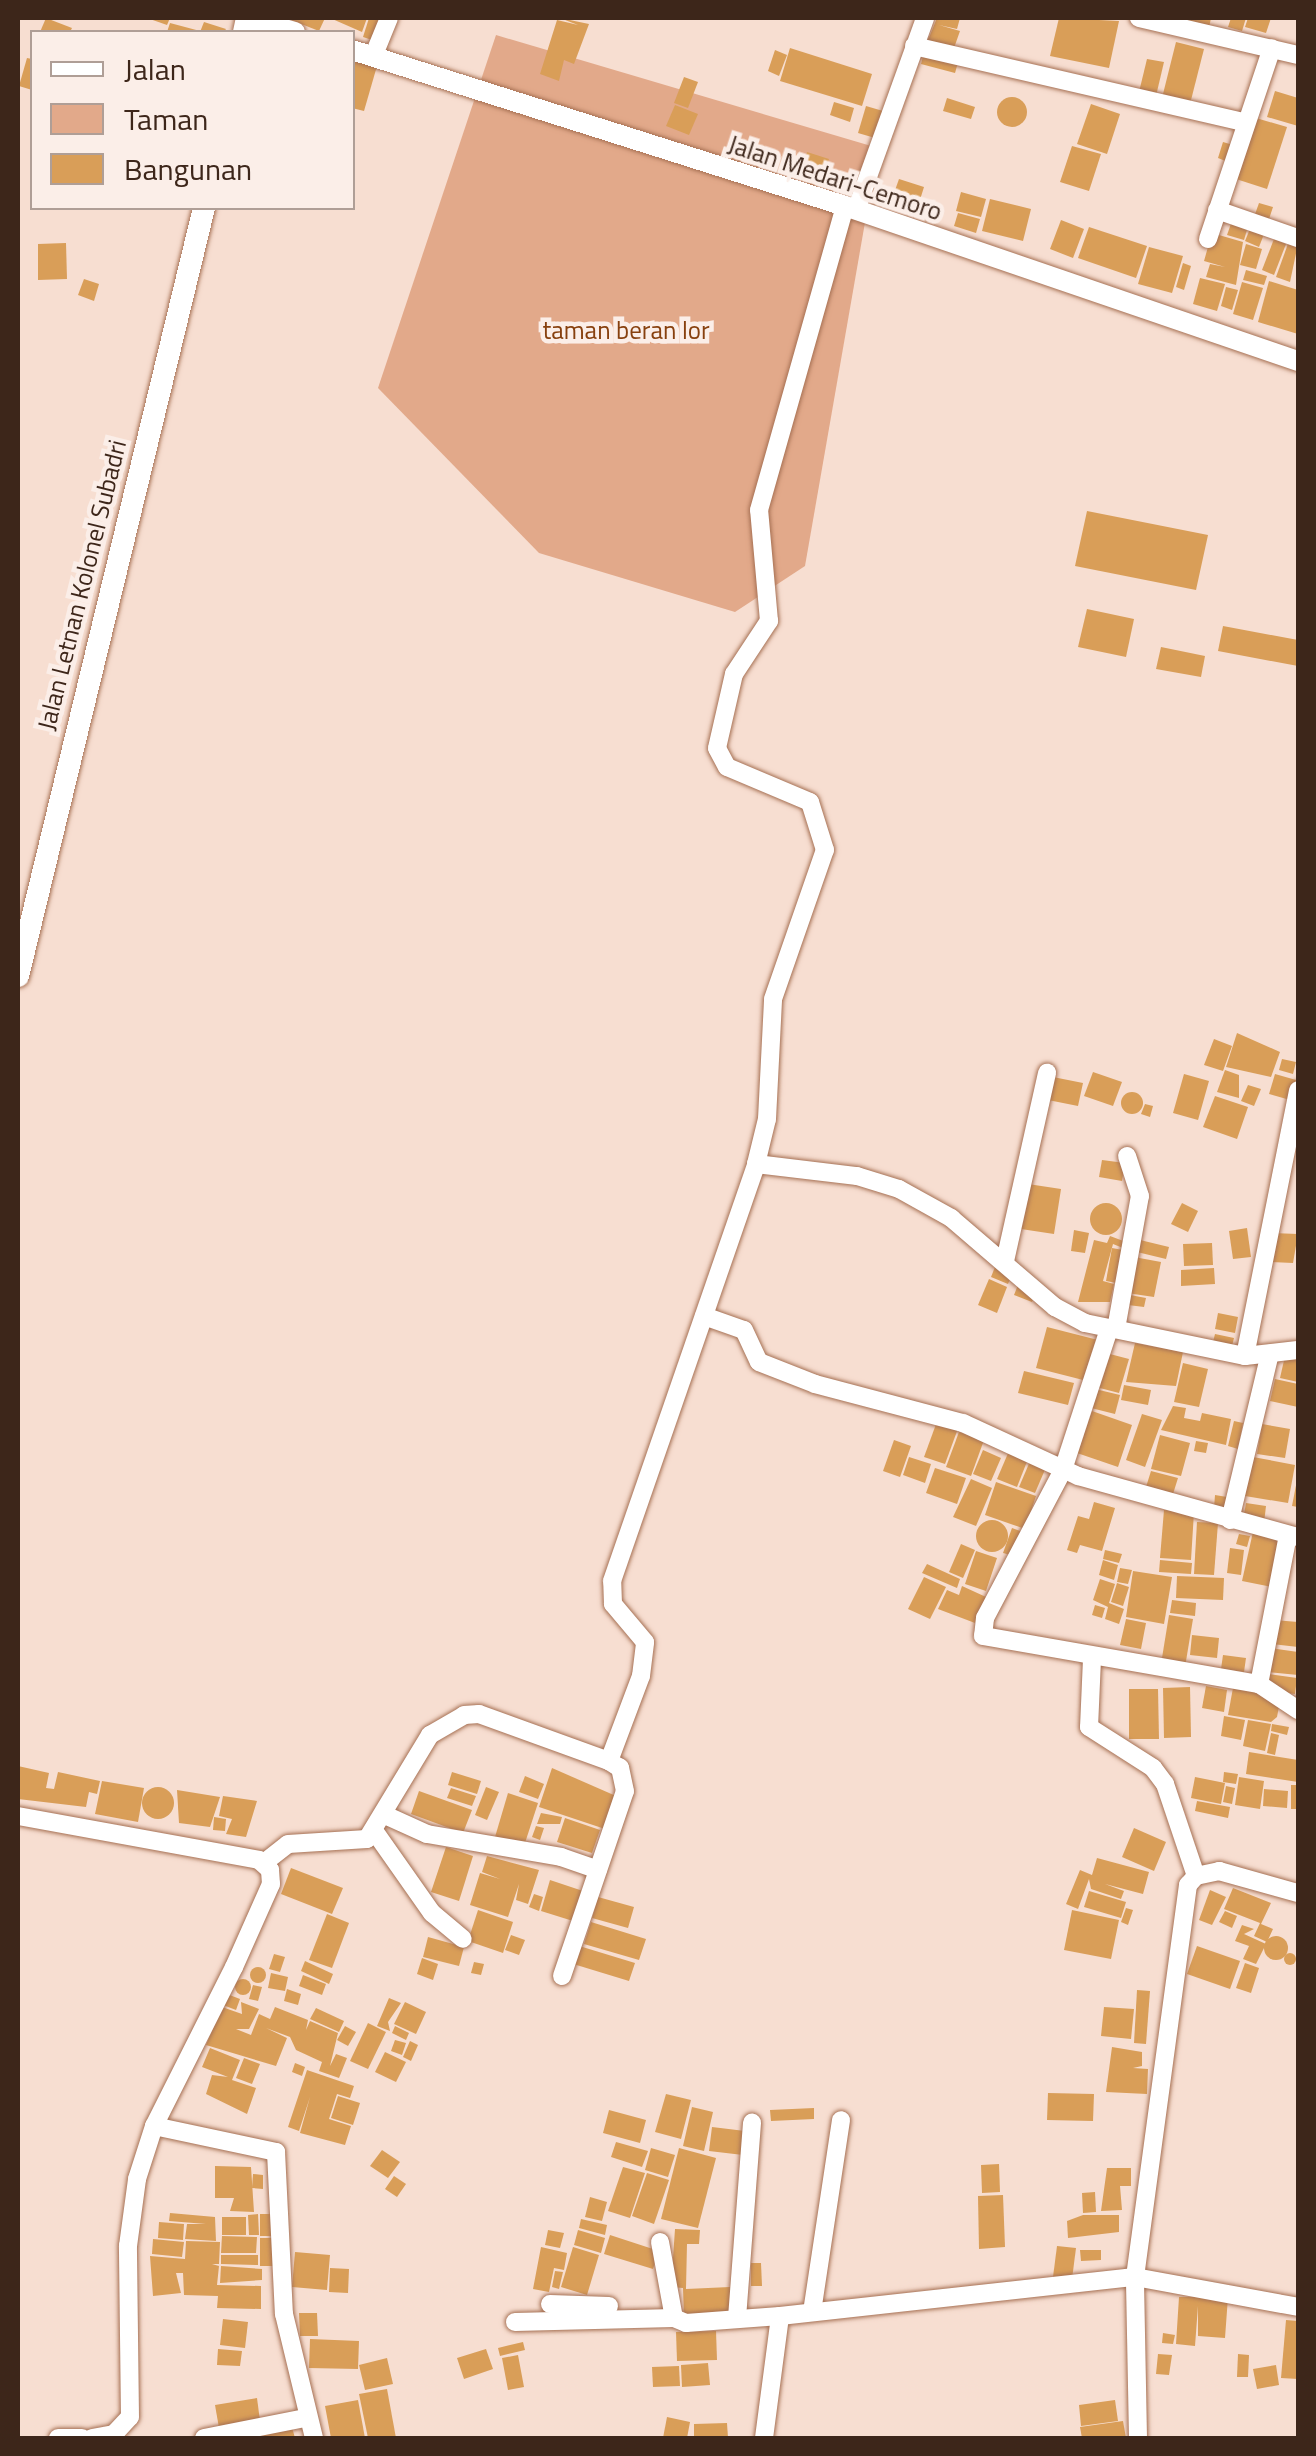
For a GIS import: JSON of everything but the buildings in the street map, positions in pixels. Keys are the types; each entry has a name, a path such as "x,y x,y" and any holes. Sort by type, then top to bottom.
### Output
{"main road":[{"name":"Jalan Letnan Kolonel Subadri","path":"18,976 204,210"}],"street":[{"path":"247,18 289,30"},
{"path":"374,57 389,18"},
{"path":"608,1761 641,1676 645,1642 614,1604 612,1581 756,1164 767,1119 770,1010 825,850 810,802 727,767 718,748 734,674 769,621 759,510 851,208 925,18"},
{"path":"1140,18 1298,54"},
{"path":"914,46 1244,122"},
{"path":"1208,239 1244,122 1272,48"},
{"name":"Jalan Medari-Cemoro","path":"355,51 851,208 1298,361"},
{"path":"1217,210 1298,238"},
{"path":"1005,1261 1047,1073"},
{"path":"1244,1356 1298,1090"},
{"path":"1126,1156 1140,1196 1112,1329 1063,1470 981,1629 990,1643 1259,1684 1298,1710"},
{"path":"756,1164 856,1176 898,1189 1005,1261 1066,1316 1244,1356 1298,1350"},
{"path":"704,1316 744,1330 759,1362 836,1390 963,1423 1063,1470 1293,1536 1259,1684"},
{"path":"1230,1520 1270,1354"},
{"path":"1092,1659 1089,1727 1153,1768 1165,1784 1196,1876 1184,1905 1135,2277 1138,2438"},
{"path":"18,1816 264,1862 288,1844 366,1839 380,1824 430,1736 464,1715 479,1714 620,1768 625,1791 562,1976"},
{"path":"380,1824 561,1857 598,1870"},
{"path":"380,1824 432,1913 462,1938"},
{"path":"92,2438 114,2434 130,2417 128,2246 137,2179 154,2126 271,1884 264,1862"},
{"path":"1196,1876 1219,1871 1298,1893"},
{"path":"812,2312 841,2120"},
{"path":"737,2318 752,2123"},
{"path":"154,2126 276,2152 284,2314 305,2418 314,2438"},
{"path":"660,2242 672,2313"},
{"path":"550,2304 672,2313 686,2324 1135,2277 1298,2307"},
{"path":"515,2322 672,2313"},
{"path":"764,2438 780,2316"},
{"path":"204,2438 305,2418"},
{"path":"58,2438 82,2438"}],"green space":[{"name":"taman beran lor","path":"496,35 878,148 805,566 735,612 539,553 378,388"}]}
